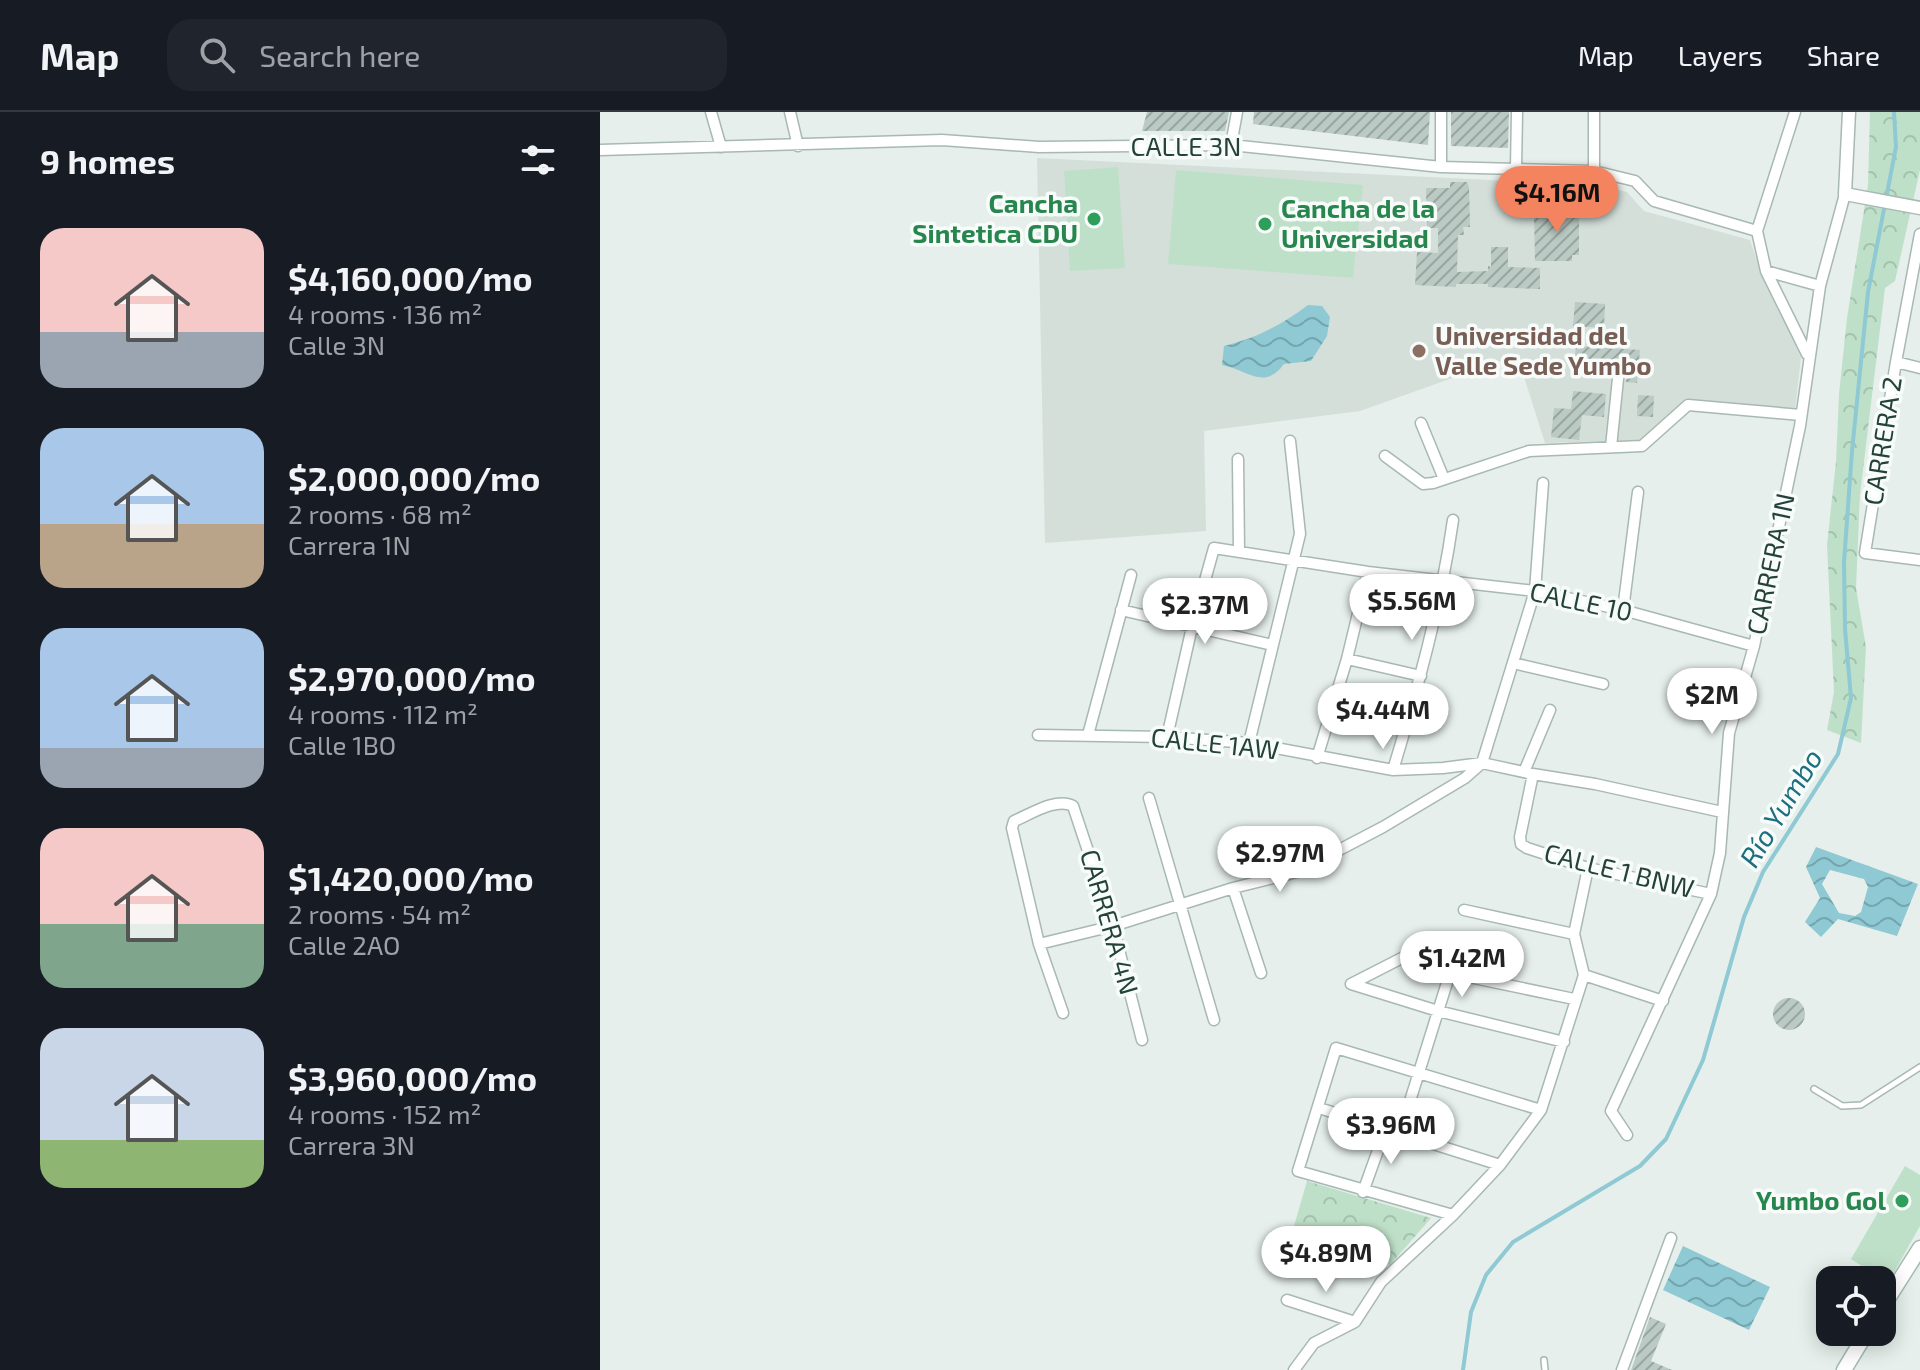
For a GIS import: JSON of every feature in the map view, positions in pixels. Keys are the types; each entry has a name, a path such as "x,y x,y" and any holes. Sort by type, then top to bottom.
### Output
{"main road":[{"path":"1896,1286 1920,1248"},
{"path":"1844,1370 1859,1346"}],"street":[{"path":"711,112 721,147"},
{"path":"790,112 798,146"},
{"path":"1231,145 1237,112"},
{"path":"1441,112 1441,167"},
{"path":"1516,168 1517,112"},
{"path":"1594,112 1594,171"},
{"path":"1795,112 1757,231 1766,271 1808,356"},
{"name":"CARRERA 1N","path":"1627,1135 1611,1111 1711,894 1720,853 1729,733 1754,646 1801,415 1820,286 1848,195 1849,112"},
{"name":"CALLE 3N","path":"600,150 942,140 1039,147 1231,145 1441,167 1594,171 1635,181 1654,201 1757,231"},
{"path":"1848,195 1920,208"},
{"name":"CARRERA 2","path":"1920,234 1865,553 1920,560"},
{"path":"1766,271 1820,286"},
{"path":"1896,362 1920,368"},
{"path":"1611,447 1619,369"},
{"path":"1385,456 1423,484 1529,451 1642,446 1688,405 1801,415"},
{"path":"1421,423 1444,479"},
{"path":"1249,743 1300,534 1290,441"},
{"path":"1238,459 1239,551"},
{"path":"1063,1013 1039,944 1113,926 1233,888 1297,872 1383,827 1465,778 1482,763 1535,591 1543,483"},
{"path":"1623,610 1638,492"},
{"path":"1393,770 1445,579 1453,520"},
{"name":"CALLE 10","path":"1192,627 1214,548 1368,572 1535,591 1623,610 1754,646"},
{"path":"1317,758 1347,659 1368,572"},
{"path":"1088,735 1131,575"},
{"path":"1121,610 1272,645"},
{"path":"1167,737 1192,627"},
{"path":"1347,659 1421,676"},
{"path":"1513,663 1603,684"},
{"path":"1528,773 1550,710"},
{"name":"CALLE 1AW","path":"1038,735 1167,737 1249,743 1393,770 1482,763 1722,812"},
{"name":"CALLE 1 BNW","path":"1528,773 1520,837 1521,844 1527,848 1588,868 1711,894"},
{"path":"1149,798 1214,1020"},
{"name":"CARRERA 4N","path":"1039,944 1012,828 1014,821 1066,802 1073,806 1113,926 1142,1040"},
{"path":"1294,1370 1314,1343 1355,1322 1381,1282 1453,1215 1500,1165 1541,1110 1584,975 1574,934 1588,868"},
{"path":"1233,888 1261,973"},
{"path":"1464,910 1574,934"},
{"path":"1441,938 1351,984 1438,1011 1564,1042"},
{"path":"1400,1133 1450,973 1574,999"},
{"path":"1584,975 1663,1001"},
{"path":"1453,1215 1363,1192 1298,1171 1336,1048 1541,1110"},
{"path":"1319,1108 1500,1165"},
{"path":"1363,1192 1386,1128"},
{"path":"1622,1370 1671,1238"},
{"path":"1287,1300 1355,1322"}],"lane":[{"path":"1814,1089 1842,1106 1861,1105 1920,1067"},
{"path":"1544,1360 1545,1370"}],"shaded area":[{"name":"Universidad del Valle Sede Yumbo","path":"1037,158 1594,185 1627,192 1644,211 1750,240 1761,273 1801,357 1795,410 1688,399 1641,440 1545,443 1517,355 1360,411 1204,431 1206,531 1045,543"}],"green space":[{"path":"1870,112 1920,112 1920,170 1895,281 1885,288 1860,495 1856,588 1866,647 1861,743 1827,730 1834,692 1827,545 1847,318 1868,185"},
{"name":"Cancha Sintetica CDU","path":"1118,167 1125,268 1070,271 1064,171"},
{"name":"Cancha de la Universidad","path":"1176,170 1363,185 1353,278 1168,264"},
{"name":"Yumbo Gol","path":"1905,1166 1920,1175 1920,1226 1896,1269 1896,1266 1862,1266 1851,1259"},
{"path":"1307,1181 1431,1218 1390,1265 1292,1233"}],"water":[{"path":"1308,305 1322,306 1330,317 1327,336 1311,361 1284,364 1277,372 1262,378 1222,365 1224,346 1268,330"},
{"path":"1816,847 1918,884 1897,936 1838,919 1821,937 1805,922 1820,898 1806,867","holes":["1830,870 1864,879 1868,887 1861,912 1855,916 1839,913 1822,884"]},
{"path":"1683,1246 1770,1287 1749,1330 1663,1290"}],"building":[{"path":"1147,112 1229,112 1225,131 1142,131"},
{"path":"1254,112 1430,112 1428,145 1253,124"},
{"path":"1451,112 1509,112 1508,148 1451,146"},
{"path":"1450,182 1467,182 1469,187 1470,227 1463,227 1464,235 1458,235 1457,272 1488,271 1488,266 1491,267 1491,247 1508,247 1508,267 1540,268 1540,289 1488,287 1488,284 1456,284 1456,287 1415,285 1417,252 1438,253 1438,228 1427,228 1426,188 1450,188"},
{"path":"1547,206 1574,206 1574,213 1579,213 1579,255 1572,255 1572,261 1535,261 1534,213 1547,213"},
{"path":"1575,302 1605,304 1604,328 1573,326"},
{"path":"1576,346 1640,350 1637,383 1626,382 1627,366 1621,361 1613,364 1611,371 1574,367"},
{"path":"1573,391 1606,394 1604,417 1582,415 1579,440 1551,437 1554,408 1571,409"},
{"path":"1638,395 1654,396 1653,417 1637,416"},
{"path":"1789,998 1800,1003 1805,1014 1800,1025 1789,1030 1778,1025 1773,1014 1778,1003"},
{"path":"1650,1317 1666,1324 1651,1361 1672,1370 1631,1370"}],"waterway":[{"name":"Río Yumbo","path":"1463,1370 1471,1312 1486,1275 1513,1242 1640,1166 1666,1139 1703,1060 1744,917 1763,872 1838,754 1851,698 1845,629 1844,562 1852,451 1868,292 1896,147 1894,112"}],"place":[{"name":"Cancha Sintetica CDU","path":"1094,219"},
{"name":"Cancha de la Universidad","path":"1265,224"},
{"name":"Universidad del Valle Sede Yumbo","path":"1419,351"},
{"name":"Yumbo Gol","path":"1902,1201"}]}
